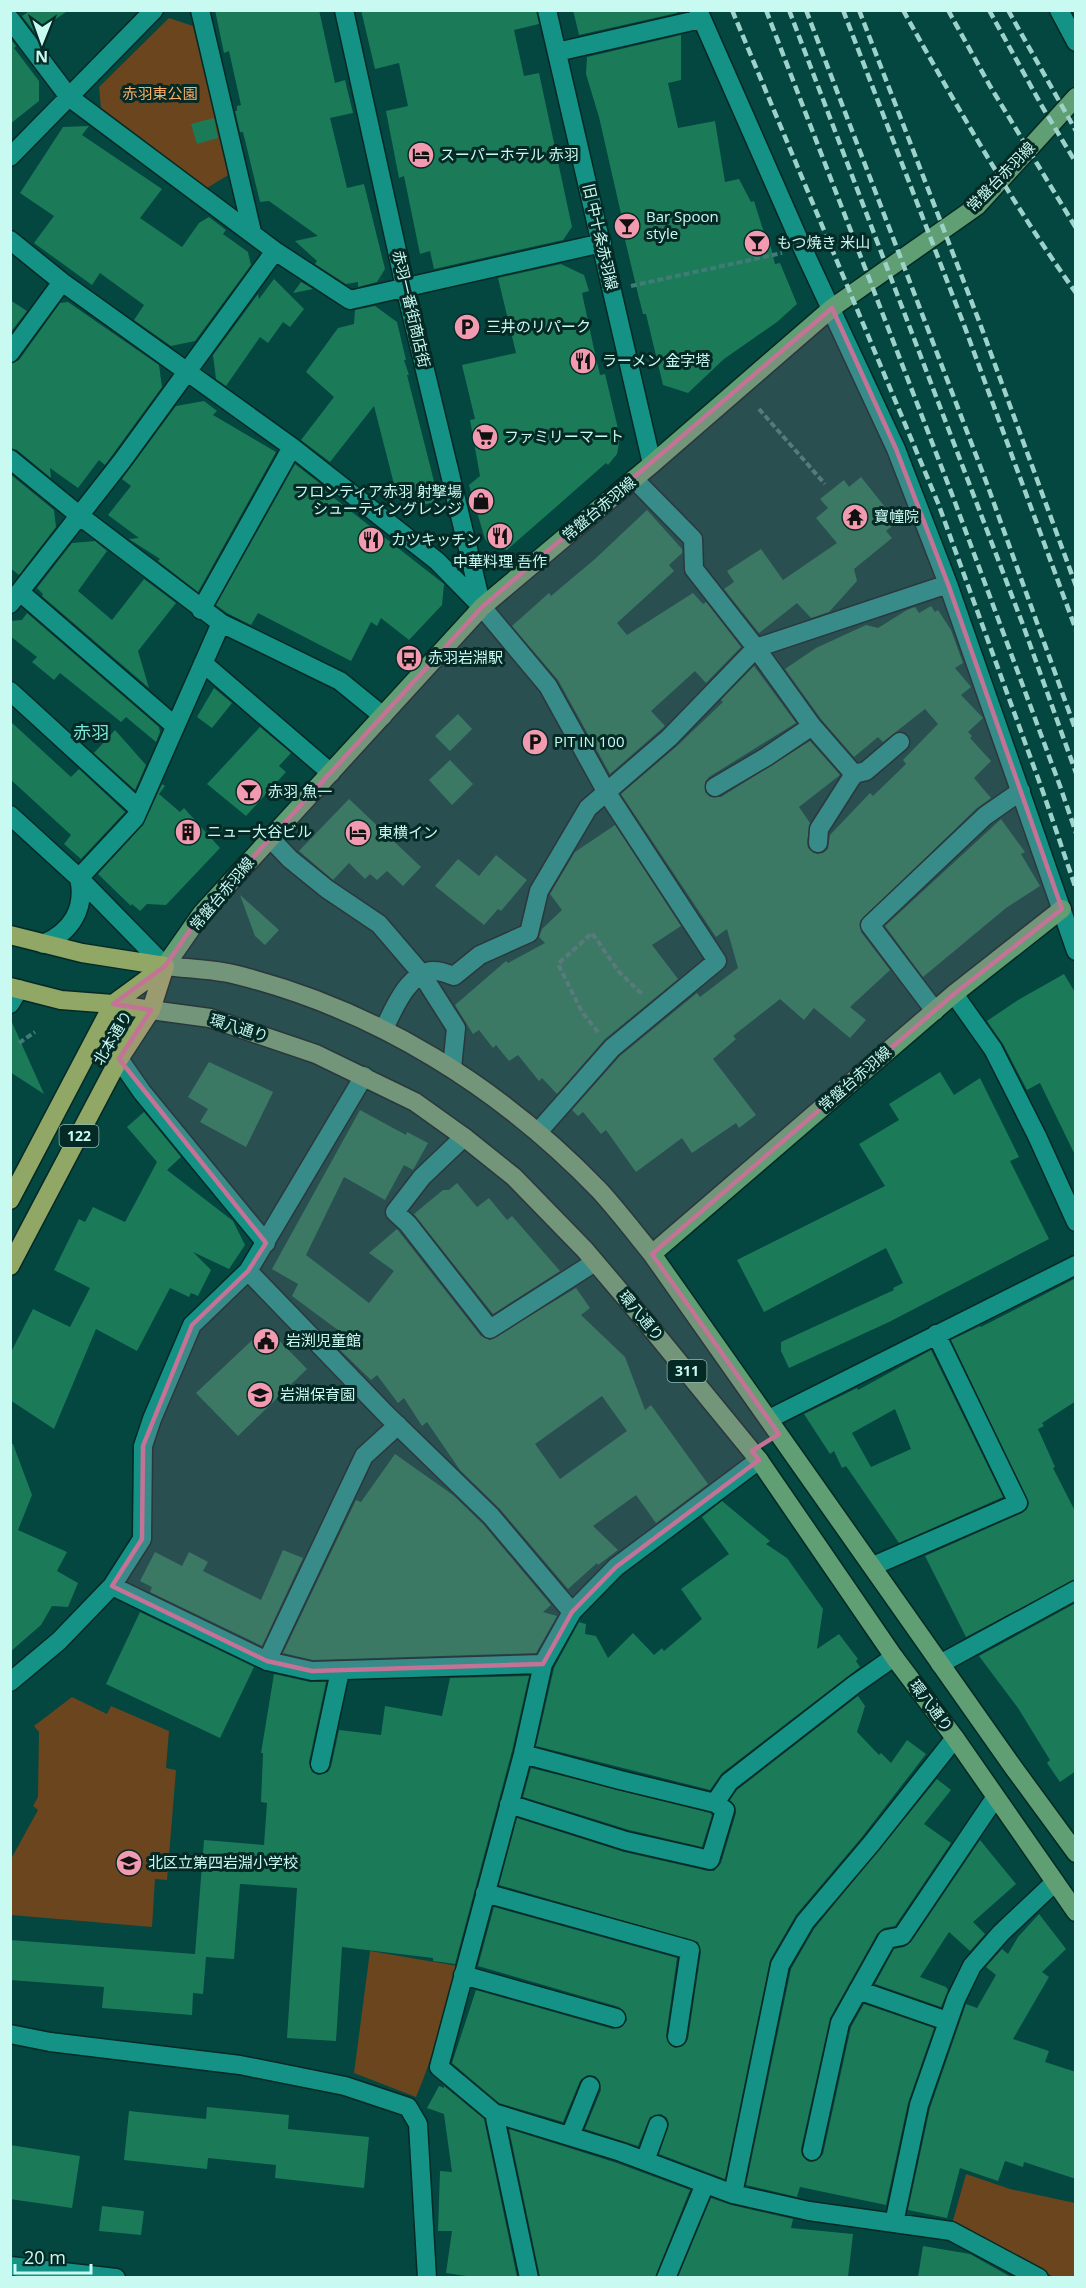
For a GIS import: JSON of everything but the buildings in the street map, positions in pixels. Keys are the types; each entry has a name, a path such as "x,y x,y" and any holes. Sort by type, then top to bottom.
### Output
{"highway":[{"path":"10,935 82,953 165,966"},
{"name":"122","path":"112,1004 165,966"},
{"name":"北本通り","path":"10,1266 119,1059 151,1010 165,966"},
{"name":"北本通り","path":"10,1200 112,1004 13,993"},
{"path":"112,1004 151,1010"}],"main road":[{"name":"常盤台赤羽線","path":"165,966 202,913 482,607 832,308 977,206 1076,97"},
{"name":"常盤台赤羽線","path":"652,1254 954,994 1062,909"},
{"name":"環八通り","path":"165,966 235,974 286,989 384,1029 452,1068 498,1099 538,1132 600,1192 652,1254 940,1664 1076,1853"},
{"name":"環八通り","path":"151,1010 210,1018 316,1054 364,1076 415,1102 514,1177 595,1262 756,1456 894,1657 955,1738 1076,1912"},
{"path":"756,1456 774,1426"}],"street":[{"path":"10,157 154,10"},
{"path":"200,10 252,232"},
{"name":"赤羽一番街商店街","path":"344,10 405,287 482,607"},
{"name":"旧 中十条赤羽線","path":"547,10 652,464"},
{"path":"1059,10 1076,42"},
{"path":"557,51 700,15 803,249 896,449 948,584 1076,951"},
{"path":"10,19 69,97 275,251 350,300 602,243"},
{"path":"10,240 62,282 292,447 436,561 482,607 548,686 607,793 717,961 612,1048 538,1132"},
{"path":"176,726 15,598 188,372 275,251"},
{"path":"10,353 62,282"},
{"path":"201,610 292,447"},
{"path":"10,459 201,610 221,623 340,681 383,716"},
{"path":"634,479 693,539 694,569 756,648 812,726 854,774"},
{"path":"384,1029 399,996 421,973 434,970 454,976 480,955 529,933 539,891 588,808 669,738 756,648 948,584"},
{"path":"43,944 65,932 78,913 81,896 79,878 135,818 221,623"},
{"path":"203,663 331,773"},
{"path":"10,692 139,809"},
{"path":"715,787 812,726"},
{"path":"818,843 819,829 854,774 866,771 900,742"},
{"path":"935,1011 870,925 985,816 1021,791"},
{"path":"10,814 79,878 165,966"},
{"path":"270,838 290,859 327,889 379,924 421,973 456,1028 452,1068"},
{"path":"954,994 993,1050 1037,1136 1076,1222"},
{"path":"119,1059 142,1092 266,1243"},
{"path":"10,1682 59,1641 112,1586 142,1539 143,1446 192,1325 248,1271 364,1076"},
{"path":"464,1137 422,1177 395,1212 408,1224 489,1329 595,1262"},
{"path":"774,1426 936,1334 1076,1265"},
{"path":"248,1271 398,1425 491,1516 572,1612"},
{"path":"873,1566 1018,1503 936,1334"},
{"path":"267,1661 364,1456 398,1425"},
{"path":"756,1456 616,1567 572,1612 543,1664 523,1754 439,2067 494,2113 645,2161 733,2193 809,2211 951,2231 1039,2277"},
{"path":"112,1586 267,1661 312,1671 543,1664"},
{"path":"940,1664 1076,1590"},
{"path":"715,1803 729,1782 854,1685 894,1657"},
{"path":"320,1764 340,1671"},
{"path":"733,2193 780,1965 805,1922 872,1844 955,1738"},
{"path":"509,1804 626,1841 710,1860 725,1810 715,1803 523,1754"},
{"path":"812,2151 840,2023 887,1940 902,1936 995,1798"},
{"path":"894,2223 919,2106 947,2021 972,1966 1001,1933 1055,1882"},
{"path":"484,1893 690,1950 677,2037"},
{"path":"463,1975 616,2018"},
{"path":"858,1990 947,2021"},
{"path":"10,2034 50,2042 240,2065 345,2086 408,2107 418,2124 427,2277"},
{"path":"570,2136 590,2086"},
{"path":"494,2113 529,2277"},
{"path":"645,2161 658,2125"},
{"path":"666,2277 705,2184"},
{"path":"10,2266 116,2277"}],"path":[{"path":"613,290 803,249"},
{"path":"759,410 825,484"},
{"path":"612,1048 582,1012 558,964 592,933 620,972 658,1010"},
{"path":"20,1043 35,1032"}],"highlighted area":[{"path":"832,308 896,449 948,584 1062,909 954,994 652,1254 779,1434 752,1451 759,1460 616,1567 572,1612 543,1664 312,1671 267,1661 112,1586 142,1539 143,1446 192,1325 248,1271 266,1243 119,1059 151,1010 113,1004 165,966 202,913 482,607"}],"green space":[{"name":"赤羽東公園","path":"169,18 193,26 230,174 207,188 101,108 99,87"},
{"path":"72,1697 107,1714 111,1706 169,1731 166,1768 176,1770 167,1880 155,1879 152,1927 11,1915 11,1859 38,1810 33,1806 38,1797 39,1732 34,1726"},
{"path":"370,1951 458,1966 440,2032 416,2097 354,2073"},
{"path":"966,2174 1010,2189 1075,2203 1075,2277 1054,2277 952,2224"}],"railway":[{"path":"732,10 938,503 1076,889"},
{"path":"766,10 953,497 1076,833"},
{"path":"789,10 1023,625 1076,773"},
{"path":"806,10 987,484 1076,731"},
{"path":"843,10 964,325 1076,630"},
{"path":"859,10 979,321 1076,586"},
{"path":"903,10 986,154 1076,293"},
{"path":"948,10 990,86 1076,228"},
{"path":"989,10 1076,163"},
{"path":"1008,10 1076,131"}],"place":[{"name":"スーパーホテル 赤羽","path":"421,155"},
{"name":"Bar Spoon style","path":"627,226"},
{"name":"もつ焼き 米山","path":"757,243"},
{"name":"三井のリパーク","path":"467,327"},
{"name":"ラーメン 金字塔","path":"583,361"},
{"name":"ファミリーマート","path":"485,437"},
{"name":"フロンティア赤羽 射撃場 シューティングレンジ","path":"481,501"},
{"name":"寶幢院","path":"855,517"},
{"name":"中華料理 吾作","path":"500,536"},
{"name":"カツキッチン","path":"371,540"},
{"name":"赤羽岩淵駅","path":"409,658"},
{"name":"PIT IN 100","path":"535,742"},
{"name":"赤羽 魚一","path":"249,792"},
{"name":"ニュー大谷ビル","path":"188,832"},
{"name":"東横イン","path":"358,833"},
{"name":"岩渕児童館","path":"266,1341"},
{"name":"岩淵保育園","path":"260,1395"},
{"name":"北区立第四岩淵小学校","path":"129,1863"}],"district":[{"name":"赤羽","path":"91,733"}]}
